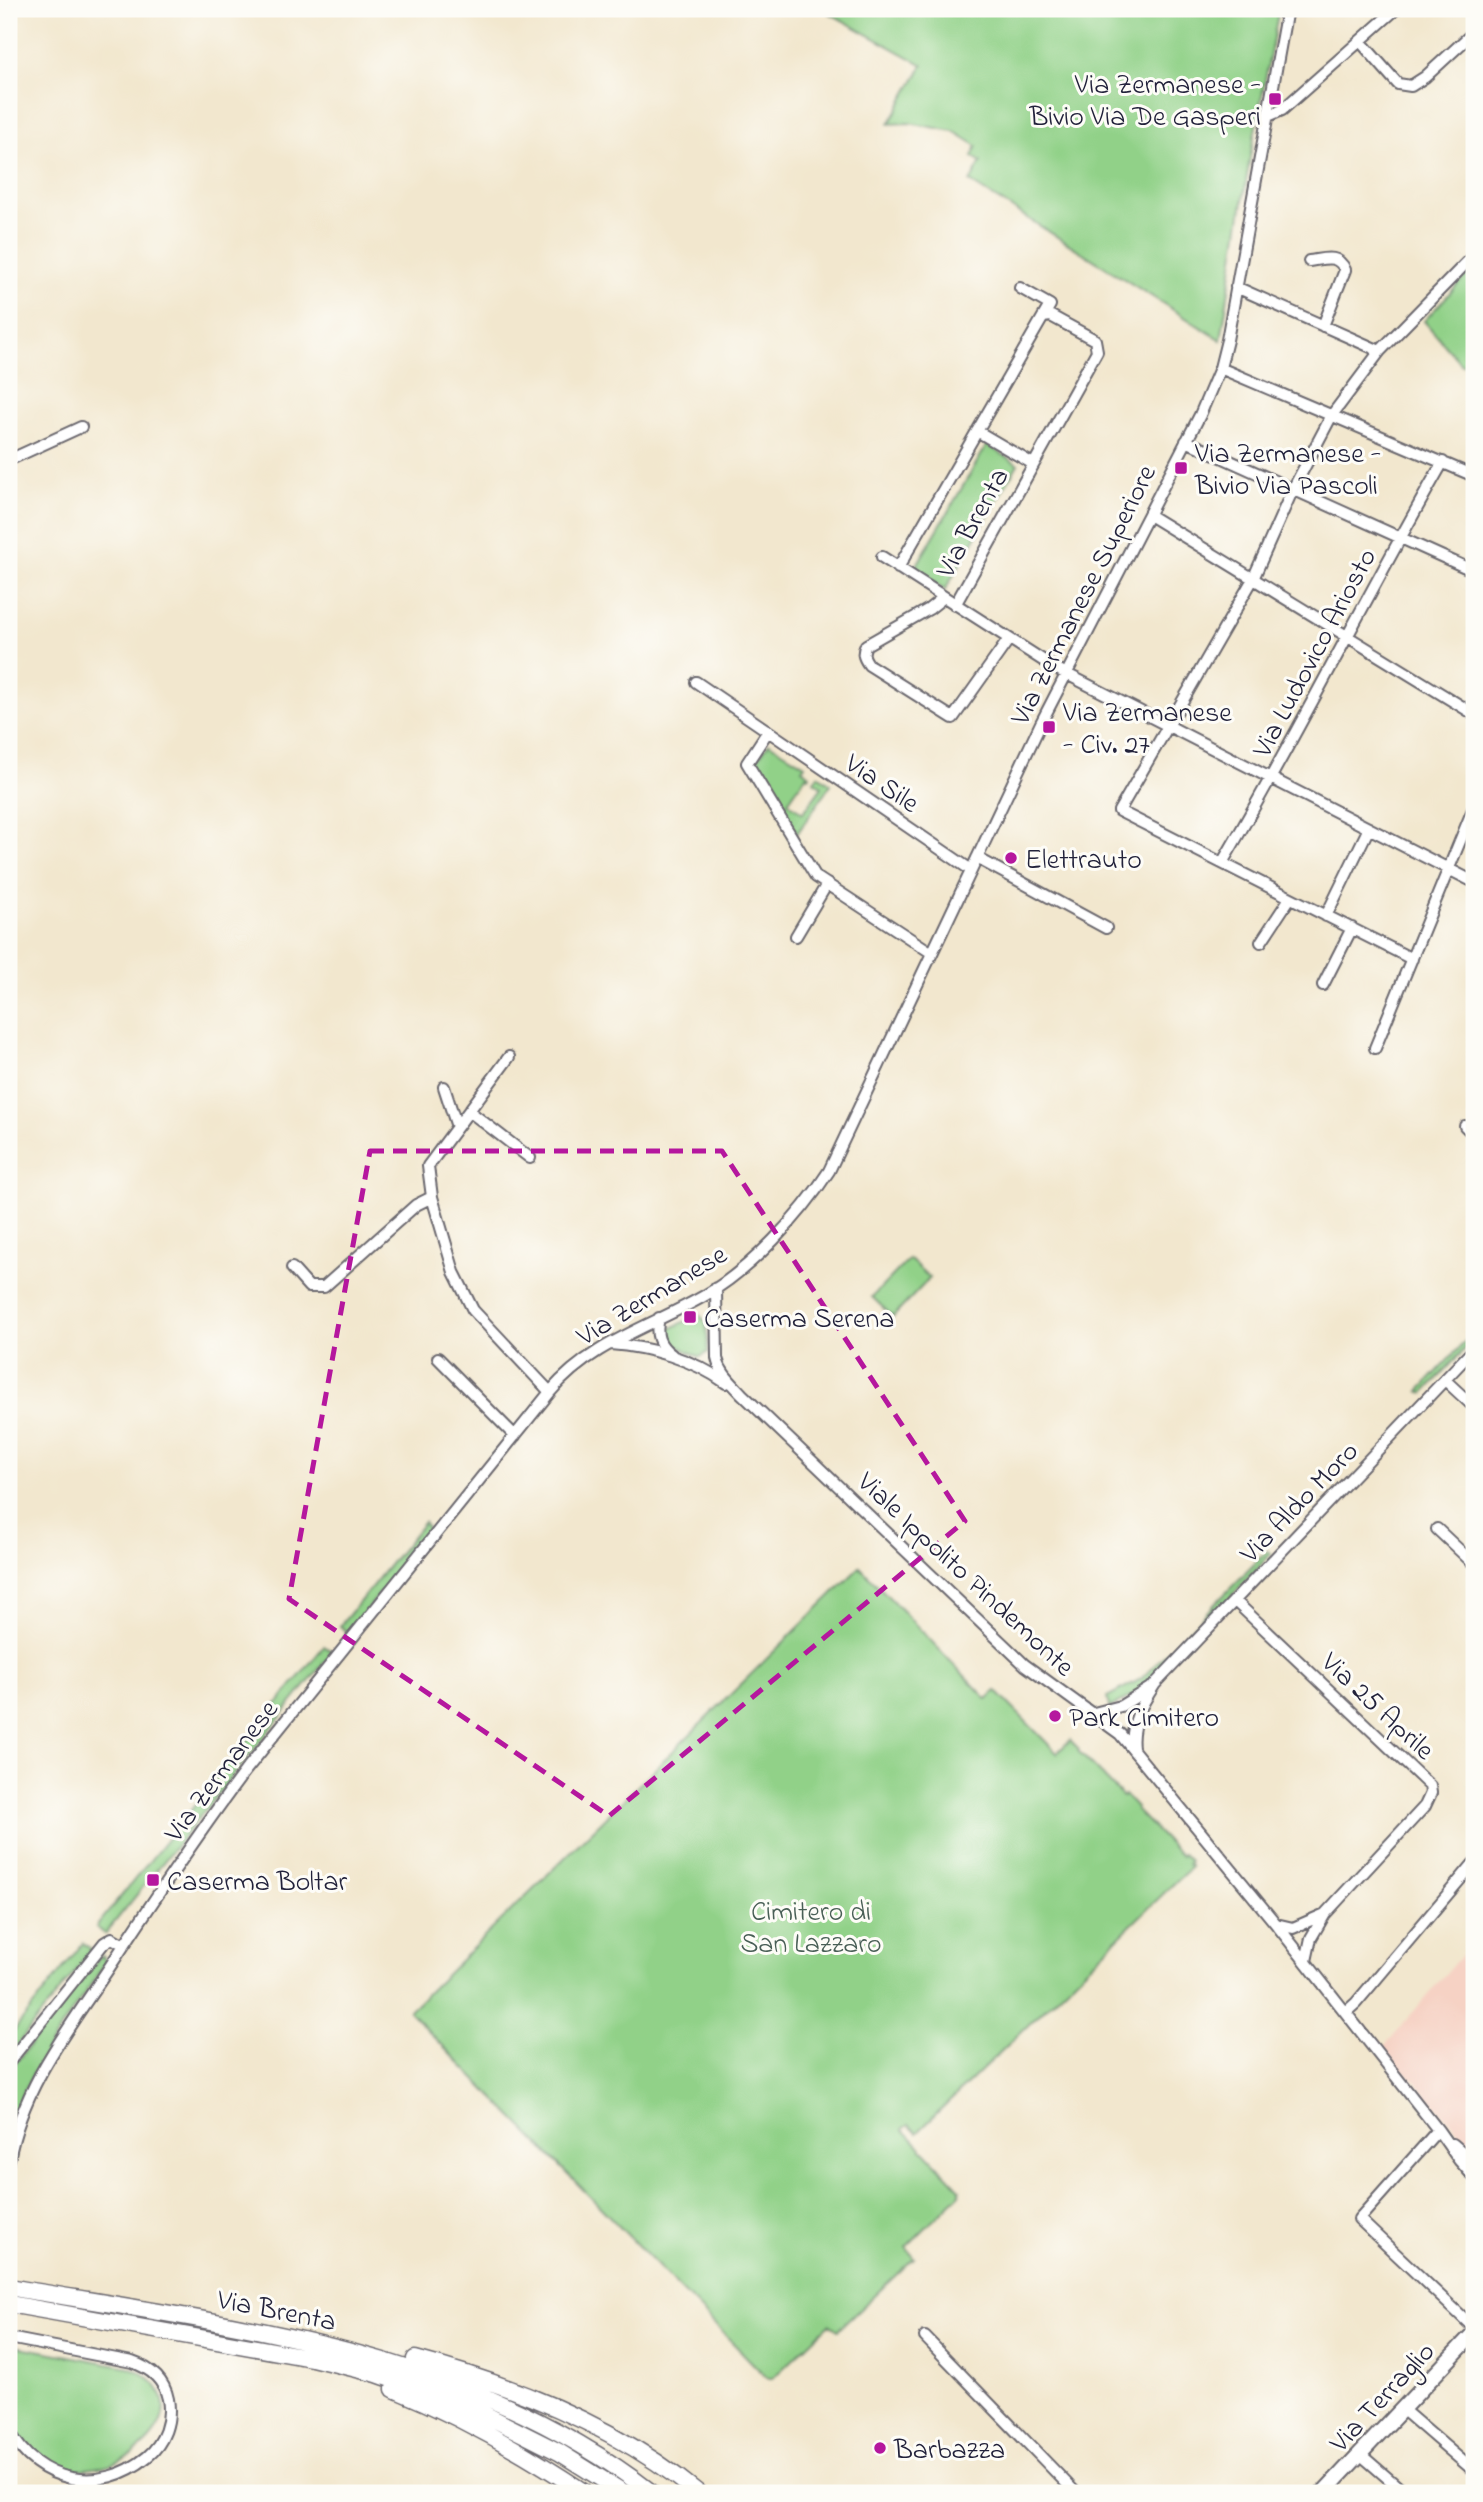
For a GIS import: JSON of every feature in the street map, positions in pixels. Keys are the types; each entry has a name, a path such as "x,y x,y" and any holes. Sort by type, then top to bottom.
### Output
{"highway":[{"name":"Via Brenta","path":"9,2287 336,2346 432,2375 521,2422"},
{"name":"Via Brenta","path":"9,2304 377,2374 521,2422"},
{"path":"336,2346 383,2351 448,2368 553,2405 637,2450 698,2493"},
{"path":"333,2364 448,2412 508,2444 585,2493"},
{"path":"521,2422 624,2493"},
{"path":"521,2422 612,2464 652,2493"}],"main road":[{"name":"Via Terraglio","path":"1323,2493 1474,2333"}],"street":[{"name":"Via Zermanese Superiore","path":"829,1171 1065,673 1149,515 1220,368 1287,9"},
{"path":"1266,117 1282,110 1396,9"},
{"path":"1360,41 1398,84 1411,86 1474,32"},
{"path":"1412,959 1119,811 1253,579 1293,489 1332,415 1380,351 1474,255"},
{"path":"1309,261 1334,258 1342,262 1345,270 1323,326"},
{"path":"1236,287 1380,351"},
{"path":"1020,288 1050,304 1042,317"},
{"name":"Via Brenta","path":"898,568 1042,317 1051,316 1095,340 1097,351 955,605"},
{"path":"1220,368 1474,476"},
{"path":"9,460 81,427"},
{"name":"Via Brenta","path":"977,431 1033,464"},
{"path":"1186,441 1474,571"},
{"name":"Via Ludovico Ariosto","path":"1222,863 1271,779 1399,538 1443,462"},
{"path":"1149,515 1474,714"},
{"path":"882,557 1065,673 1474,882"},
{"path":"944,597 929,609 866,645 864,658 869,664 953,718 1009,639"},
{"name":"Via Sile","path":"696,682 971,870"},
{"path":"768,731 747,763 816,877 932,953"},
{"path":"1375,1048 1474,807"},
{"path":"1326,916 1369,828"},
{"path":"977,858 1106,928"},
{"path":"796,936 827,884"},
{"path":"1261,942 1290,898"},
{"path":"1322,985 1352,929"},
{"path":"509,1057 428,1166 432,1197 454,1272 473,1310 550,1392"},
{"path":"444,1087 457,1127"},
{"path":"469,1111 530,1158"},
{"path":"1465,1126 1474,1135"},
{"name":"Via Zermanese","path":"9,2160 15,2132 36,2082 124,1945 244,1771 550,1392 574,1367 607,1344 716,1289 746,1265 794,1216 829,1171"},
{"path":"292,1268 309,1287 324,1287 416,1205 432,1197"},
{"name":"Viale Ippolito Pindemonte","path":"716,1289 718,1363 724,1374 1025,1665 1115,1729 1306,1961 1474,2177"},
{"path":"659,1318 659,1341 677,1358"},
{"name":"Viale Ippolito Pindemonte","path":"607,1344 640,1348 677,1358 707,1370 742,1394"},
{"name":"Via Aldo Moro","path":"1155,1684 1474,1349"},
{"path":"438,1358 515,1436"},
{"path":"1445,1380 1474,1407"},
{"path":"1437,1529 1474,1564"},
{"name":"Via 25 Aprile","path":"1235,1601 1430,1786 1431,1793 1425,1806 1325,1914 1311,1937 1306,1961"},
{"path":"1121,1706 1115,1714 1115,1729 1126,1730 1135,1721 1155,1684"},
{"path":"1094,1713 1121,1706 1155,1684"},
{"path":"1133,1749 1135,1721"},
{"path":"1346,2012 1474,1863"},
{"name":"Via 25 Aprile","path":"1276,1924 1293,1928 1325,1914"},
{"path":"9,2062 100,1948 112,1938 124,1945"},
{"path":"100,1948 116,1958"},
{"path":"1438,2130 1359,2219 1474,2328"},
{"name":"Viale Ippolito Pindemonte","path":"1438,2130 1474,2162"},
{"path":"925,2337 1076,2493"},
{"path":"9,2338 132,2361 144,2366 166,2390 169,2414 165,2433 152,2453 125,2473 96,2480 73,2479 53,2473 28,2456 9,2430"},
{"path":"1402,2409 1474,2471"},
{"path":"1360,2454 1405,2493"}],"highlighted area":[{"path":"370,1151 722,1151 965,1521 609,1816 289,1599"}],"shaded area":[{"path":"1474,1940 1474,2155 1465,2140 1414,2080 1383,2048"}],"green space":[{"path":"822,9 1279,9 1250,157 1221,340 970,182 981,162 972,156 977,146 953,131 909,123 889,124 923,65"},
{"path":"1474,267 1474,362 1461,364 1424,321"},
{"path":"987,445 1018,464 945,590 914,570"},
{"path":"769,743 805,765 802,769 810,775 806,776 788,802 803,813 822,787 814,781 818,775 831,784 797,834 757,767 756,761"},
{"path":"909,1259 930,1278 893,1317 872,1297"},
{"path":"699,1315 706,1322 708,1352 700,1357 671,1343 667,1333 669,1329"},
{"path":"1474,1332 1474,1339 1424,1393 1419,1391"},
{"path":"424,1522 429,1533 348,1633 340,1626"},
{"path":"1267,1551 1271,1554 1149,1683 1134,1695 1109,1708 1107,1697 1141,1679"},
{"name":"Cimitero di San Lazzaro","path":"860,1567 987,1699 996,1691 1057,1753 1070,1740 1181,1856 1183,1854 1190,1861 1188,1864 1191,1867 917,2133 909,2125 903,2129 960,2189 960,2194 906,2247 914,2258 838,2330 829,2324 773,2378 767,2378 409,2011"},
{"path":"324,1646 333,1652 105,1934 96,1927"},
{"path":"83,1943 92,1950 9,2055 9,2037"},
{"path":"103,1956 106,1962 39,2063 9,2128 9,2071"},
{"path":"9,2345 129,2367 154,2383 163,2403 160,2423 146,2442 124,2458 98,2467 69,2468 40,2458 21,2439 10,2415 7,2389"}],"place":[{"name":"Via Zermanese - Bivio Via De Gasperi","path":"1275,99"},
{"name":"Via Zermanese - Bivio Via Pascoli","path":"1181,468"},
{"name":"Via Zermanese - Civ. 27","path":"1049,727"},
{"name":"Elettrauto","path":"1011,858"},
{"name":"Caserma Serena","path":"690,1317"},
{"name":"Park Cimitero","path":"1055,1716"},
{"name":"Caserma Boltar","path":"153,1880"},
{"name":"Barbazza","path":"880,2448"}]}
